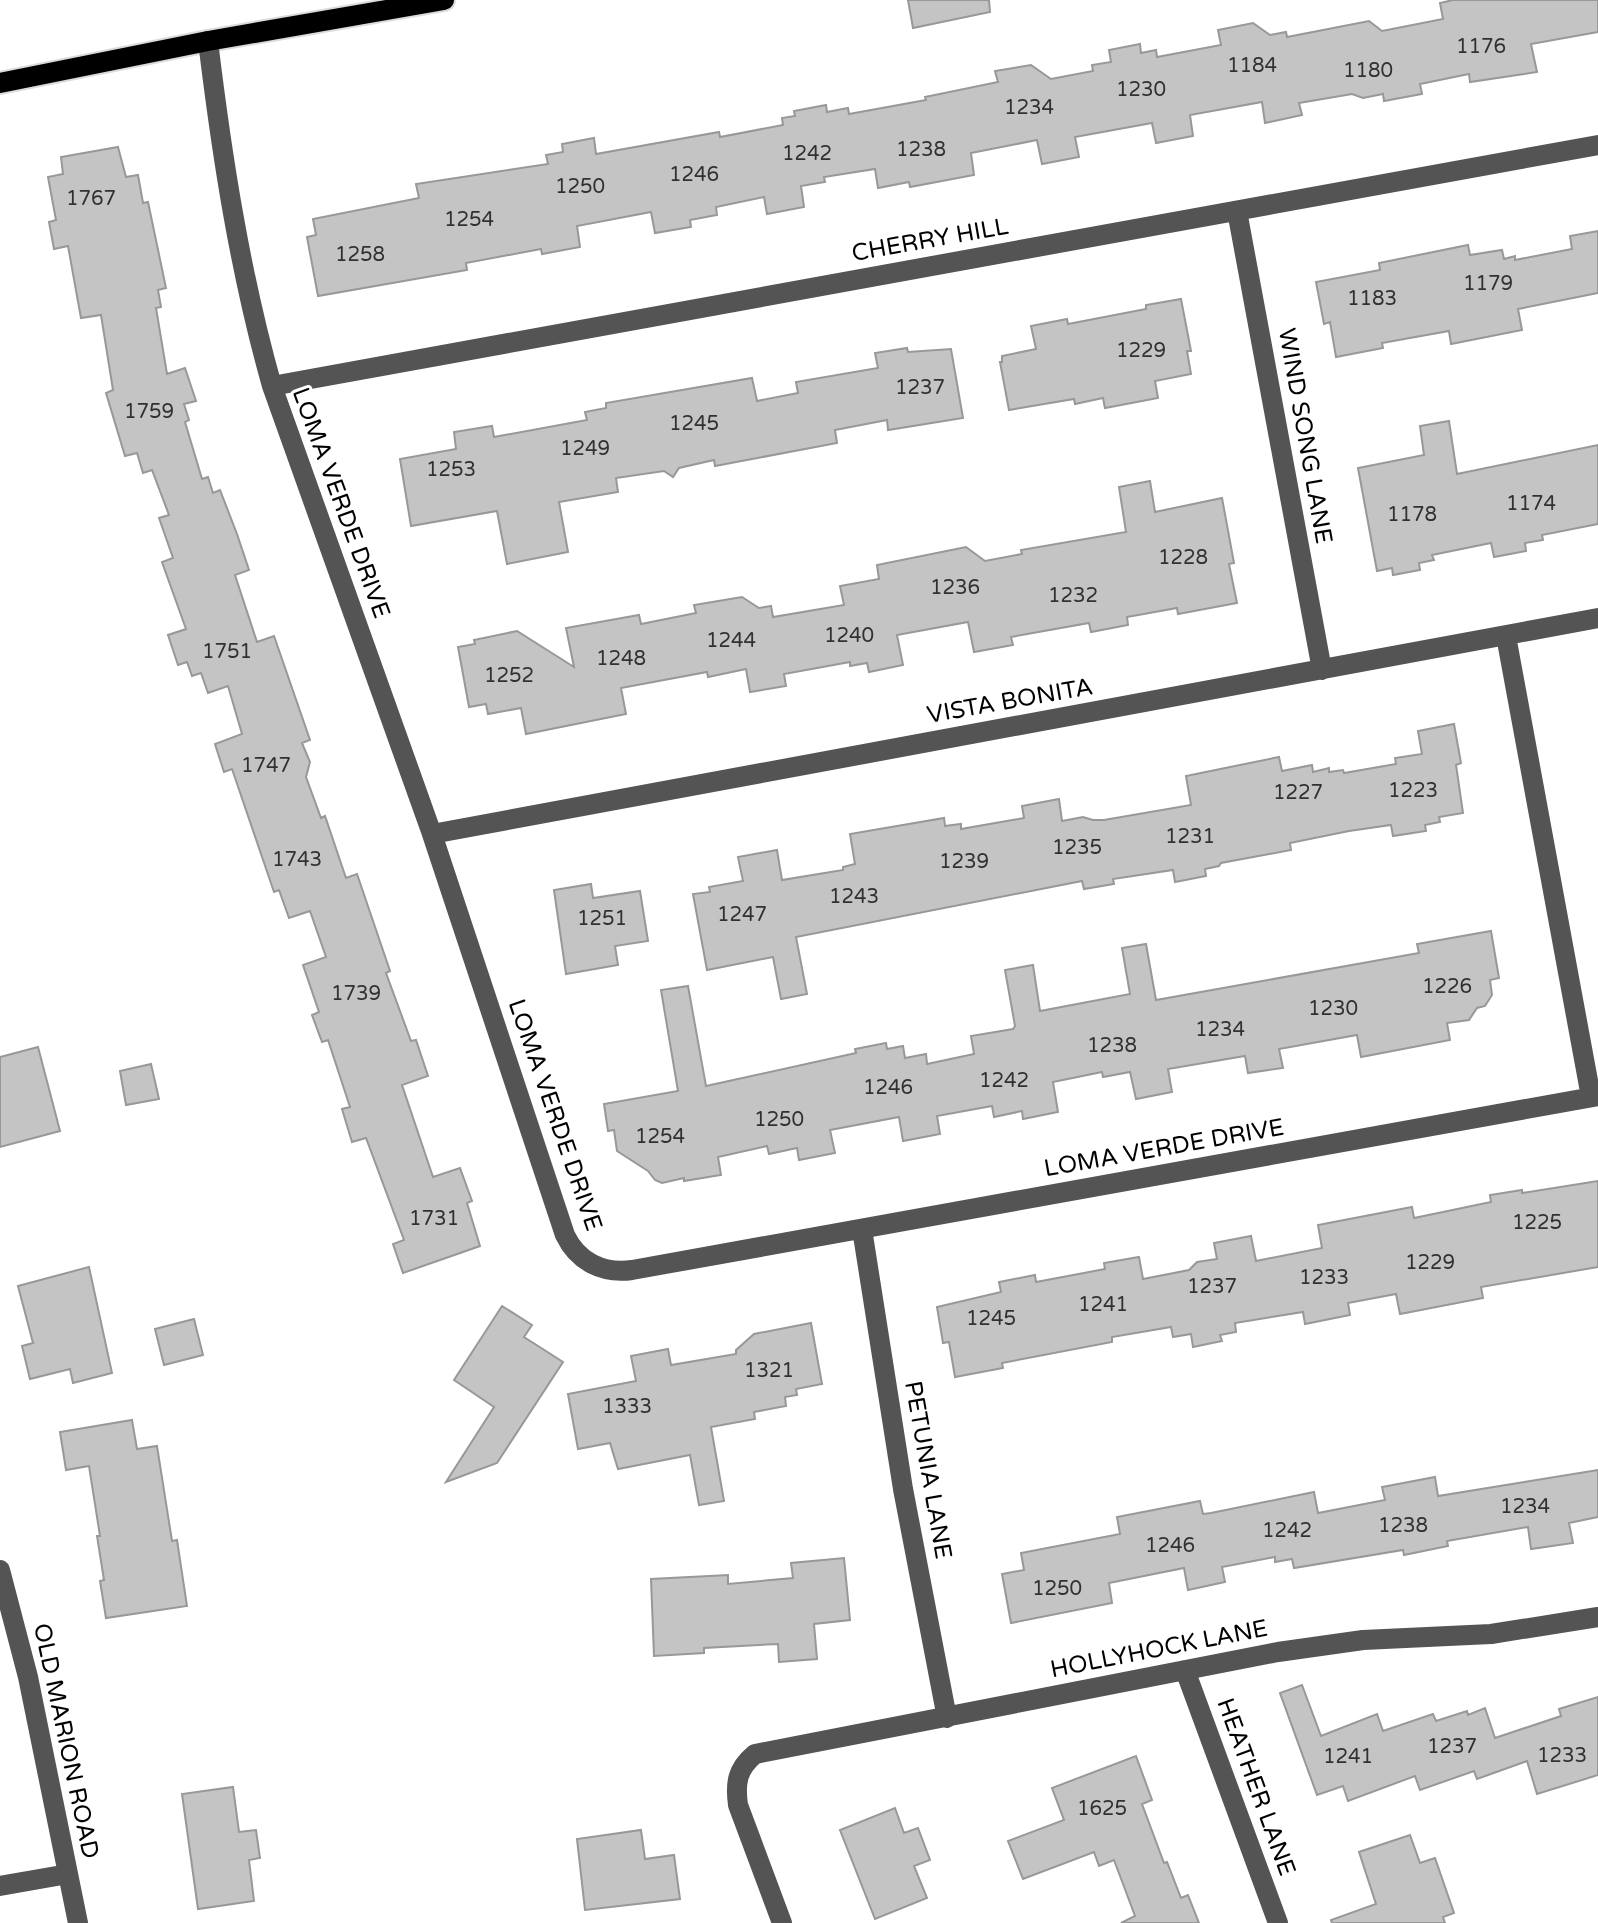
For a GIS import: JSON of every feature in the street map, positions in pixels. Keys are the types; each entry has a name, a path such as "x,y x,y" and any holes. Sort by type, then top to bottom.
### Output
{"main road":[{"path":"0,83 208,41 444,0"}],"street":[{"name":"LOMA VERDE DRIVE","path":"208,41 219,137 230,197 252,312 272,386 432,834 565,1235 578,1255 594,1266 622,1272 1594,1096"},
{"name":"CHERRY HILL","path":"272,386 1598,145"},
{"name":"WIND SONG LANE","path":"1237,211 1322,670"},
{"name":"VISTA BONITA","path":"432,834 1598,618"},
{"path":"1506,636 1594,1096"},
{"name":"PETUNIA LANE","path":"862,1229 903,1489 947,1718"},
{"name":"OLD MARION ROAD","path":"0,1570 28,1677 78,1923"},
{"name":"HOLLYHOCK LANE","path":"782,1923 738,1805 736,1789 739,1771 755,1754 1185,1670 1363,1640 1491,1634 1598,1617"},
{"name":"HEATHER LANE","path":"1185,1670 1278,1923"},
{"path":"0,1886 68,1874"}],"building":[{"path":"908,0 989,0 990,12 913,28"},
{"path":"1453,0 1598,0 1598,32 1531,44 1537,72 1470,82 1469,74 1420,84 1422,94 1384,101 1383,94 1363,98 1352,94 1299,103 1302,115 1265,123 1262,102 1190,115 1193,136 1156,143 1152,123 1075,137 1079,157 1042,164 1037,140 971,153 974,175 910,187 909,182 878,188 875,169 824,177 825,182 801,186 804,207 767,214 764,197 716,207 717,215 690,220 691,227 655,233 651,212 577,226 580,247 542,254 541,249 466,263 467,270 318,296 307,237 316,235 313,219 419,198 416,184 548,164 546,155 563,152 562,144 594,138 596,154 719,132 720,137 783,125 782,118 795,116 794,111 826,105 827,112 848,108 849,114 926,100 925,97 998,82 995,71 1031,65 1051,79 1093,71 1092,65 1111,62 1109,50 1140,44 1141,53 1156,50 1157,57 1221,45 1218,30 1253,23 1270,35 1286,32 1287,37 1369,21 1382,31 1443,19 1440,3"},
{"path":"118,147 126,177 138,175 143,203 148,202 166,288 158,290 161,307 156,308 167,374 185,368 196,401 184,404 189,420 185,422 202,479 208,477 213,493 220,490 237,534 249,570 235,575 257,642 274,636 310,740 302,743 310,762 306,777 321,818 325,816 346,878 357,874 390,971 386,973 411,1041 416,1040 428,1076 402,1085 433,1177 460,1168 472,1201 467,1203 480,1246 403,1273 393,1244 404,1240 366,1138 352,1142 342,1109 350,1107 328,1040 322,1042 312,1015 319,1012 303,965 326,957 310,911 289,918 279,890 274,892 232,769 224,772 215,744 242,734 228,686 208,693 201,673 192,676 187,662 178,665 168,635 186,629 162,562 173,558 159,518 169,515 152,470 143,473 137,453 125,456 106,393 113,390 101,315 81,318 68,246 54,249 49,222 56,220 48,177 63,174 61,157"},
{"path":"1598,231 1598,293 1518,309 1522,330 1451,344 1449,331 1382,343 1383,348 1336,357 1330,322 1324,324 1316,282 1380,270 1379,263 1468,245 1470,255 1502,250 1504,259 1515,256 1515,260 1572,249 1570,236"},
{"path":"1181,299 1191,351 1187,351 1191,374 1155,381 1158,398 1105,408 1103,398 1075,404 1074,399 1009,410 1000,362 1002,356 1036,349 1031,326 1067,319 1068,324"},
{"path":"907,348 908,352 951,349 963,418 888,430 887,420 835,430 837,443 715,466 714,460 679,468 673,477 664,471 616,478 618,492 559,502 568,552 507,564 497,511 411,526 400,459 456,449 454,432 492,426 494,437 587,420 585,412 606,408 606,403 752,378 757,401 798,393 796,382 878,368 875,353"},
{"path":"1449,421 1457,474 1598,445 1598,524 1542,535 1543,540 1525,543 1526,551 1494,557 1491,543 1432,555 1434,560 1419,563 1420,570 1393,575 1392,568 1377,571 1358,468 1424,455 1420,426"},
{"path":"1150,481 1155,512 1222,498 1234,563 1229,564 1237,603 1178,614 1177,608 1127,617 1128,625 1091,632 1089,623 1011,637 1013,645 974,652 968,622 897,635 903,665 869,672 867,663 850,666 850,662 784,674 786,686 750,692 746,669 708,677 707,672 621,688 626,714 526,734 521,708 488,714 486,704 469,707 458,647 475,644 474,640 517,631 574,667 566,628 639,615 641,624 696,613 694,605 742,597 759,608 771,606 773,617 844,605 840,586 879,579 877,565 966,547 985,561 1022,554 1021,550 1126,532 1119,487"},
{"path":"1454,724 1461,763 1456,765 1463,813 1439,817 1440,822 1425,825 1426,831 1393,836 1391,825 1349,831 1290,843 1291,850 1221,863 1205,869 1206,876 1175,882 1173,870 1113,879 1114,884 1084,889 1082,881 796,937 807,994 781,999 773,957 707,970 693,894 710,892 709,887 743,881 738,857 777,850 782,880 843,870 843,867 855,864 850,834 944,818 945,826 961,824 961,829 1024,818 1022,806 1059,799 1062,821 1083,817 1104,820 1191,805 1186,776 1279,757 1282,771 1312,765 1313,772 1329,768 1329,772 1343,770 1344,773 1396,764 1395,758 1422,754 1418,731"},
{"path":"591,884 593,898 640,891 648,941 615,946 618,965 566,974 554,890"},
{"path":"1491,931 1499,978 1490,980 1492,995 1469,1020 1447,1023 1450,1040 1361,1057 1357,1035 1279,1049 1283,1068 1248,1073 1245,1056 1168,1069 1172,1092 1136,1099 1130,1072 1103,1077 1102,1072 1053,1082 1058,1112 1023,1119 1022,1111 994,1117 992,1106 937,1116 940,1134 903,1141 899,1117 830,1130 835,1153 799,1160 797,1148 769,1154 767,1146 718,1157 721,1175 684,1181 684,1178 662,1183 655,1180 648,1171 617,1151 614,1130 608,1131 604,1104 678,1091 661,990 688,986 706,1086 856,1053 855,1049 886,1043 887,1049 903,1046 905,1058 926,1054 927,1064 974,1054 971,1036 1013,1029 1015,1026 1005,970 1033,965 1040,1011 1130,994 1122,948 1146,944 1156,1000 1419,953 1417,944"},
{"path":"38,1047 60,1131 0,1147 0,1057"},
{"path":"151,1064 159,1099 126,1105 120,1071"},
{"path":"1598,1181 1598,1267 1481,1287 1483,1298 1400,1314 1396,1294 1348,1303 1350,1315 1305,1324 1303,1312 1235,1323 1236,1332 1220,1335 1222,1341 1193,1347 1191,1334 1173,1337 1171,1327 1112,1337 1112,1342 1002,1363 1003,1368 955,1377 949,1342 943,1343 937,1307 1001,1292 999,1282 1035,1275 1036,1282 1105,1269 1104,1263 1139,1257 1143,1279 1189,1270 1197,1262 1217,1259 1214,1243 1251,1236 1256,1261 1322,1248 1318,1225 1412,1207 1414,1218 1491,1202 1490,1195"},
{"path":"89,1267 112,1373 73,1383 70,1369 30,1379 22,1346 33,1343 18,1286"},
{"path":"502,1306 532,1325 524,1337 563,1362 497,1463 446,1482 494,1407 454,1380"},
{"path":"194,1319 203,1355 164,1365 155,1329"},
{"path":"811,1323 822,1384 796,1389 797,1395 785,1397 786,1406 754,1412 755,1419 711,1427 724,1501 699,1505 690,1455 618,1469 610,1443 578,1449 568,1394 636,1381 631,1356 668,1349 671,1365 736,1354 736,1350 754,1334"},
{"path":"132,1420 137,1449 157,1446 172,1541 177,1540 187,1606 106,1618 100,1581 104,1580 97,1536 100,1536 89,1466 66,1470 60,1432"},
{"path":"1598,1470 1598,1517 1569,1523 1573,1543 1531,1549 1528,1527 1447,1541 1448,1546 1404,1555 1403,1550 1294,1568 1292,1559 1275,1562 1275,1557 1222,1567 1225,1582 1188,1590 1184,1568 1109,1583 1112,1603 1011,1623 1002,1574 1024,1570 1021,1553 1120,1534 1117,1517 1200,1501 1203,1514 1211,1513 1314,1492 1318,1513 1385,1500 1382,1487 1435,1477 1438,1496"},
{"path":"844,1558 850,1620 814,1624 817,1659 779,1662 778,1644 704,1648 704,1653 654,1656 651,1579 728,1575 728,1584 793,1578 791,1563"},
{"path":"1302,1685 1321,1736 1377,1714 1383,1731 1433,1714 1436,1721 1467,1711 1468,1715 1485,1708 1495,1738 1561,1716 1559,1709 1598,1697 1598,1775 1537,1794 1527,1761 1477,1779 1474,1771 1420,1790 1415,1776 1348,1801 1343,1786 1317,1795 1280,1693"},
{"path":"1136,1756 1152,1800 1142,1804 1164,1863 1167,1862 1181,1898 1188,1895 1199,1923 1121,1923 1135,1916 1114,1860 1099,1866 1094,1852 1023,1879 1008,1841 1064,1820 1052,1788"},
{"path":"233,1787 239,1832 256,1830 260,1858 249,1860 254,1901 198,1909 182,1794"},
{"path":"895,1808 904,1833 918,1828 930,1860 914,1866 927,1898 875,1919 840,1830"},
{"path":"641,1830 645,1859 674,1855 680,1899 585,1910 577,1839"},
{"path":"1410,1835 1420,1863 1435,1858 1454,1913 1443,1917 1445,1923 1332,1923 1331,1920 1376,1904 1359,1852"}]}
